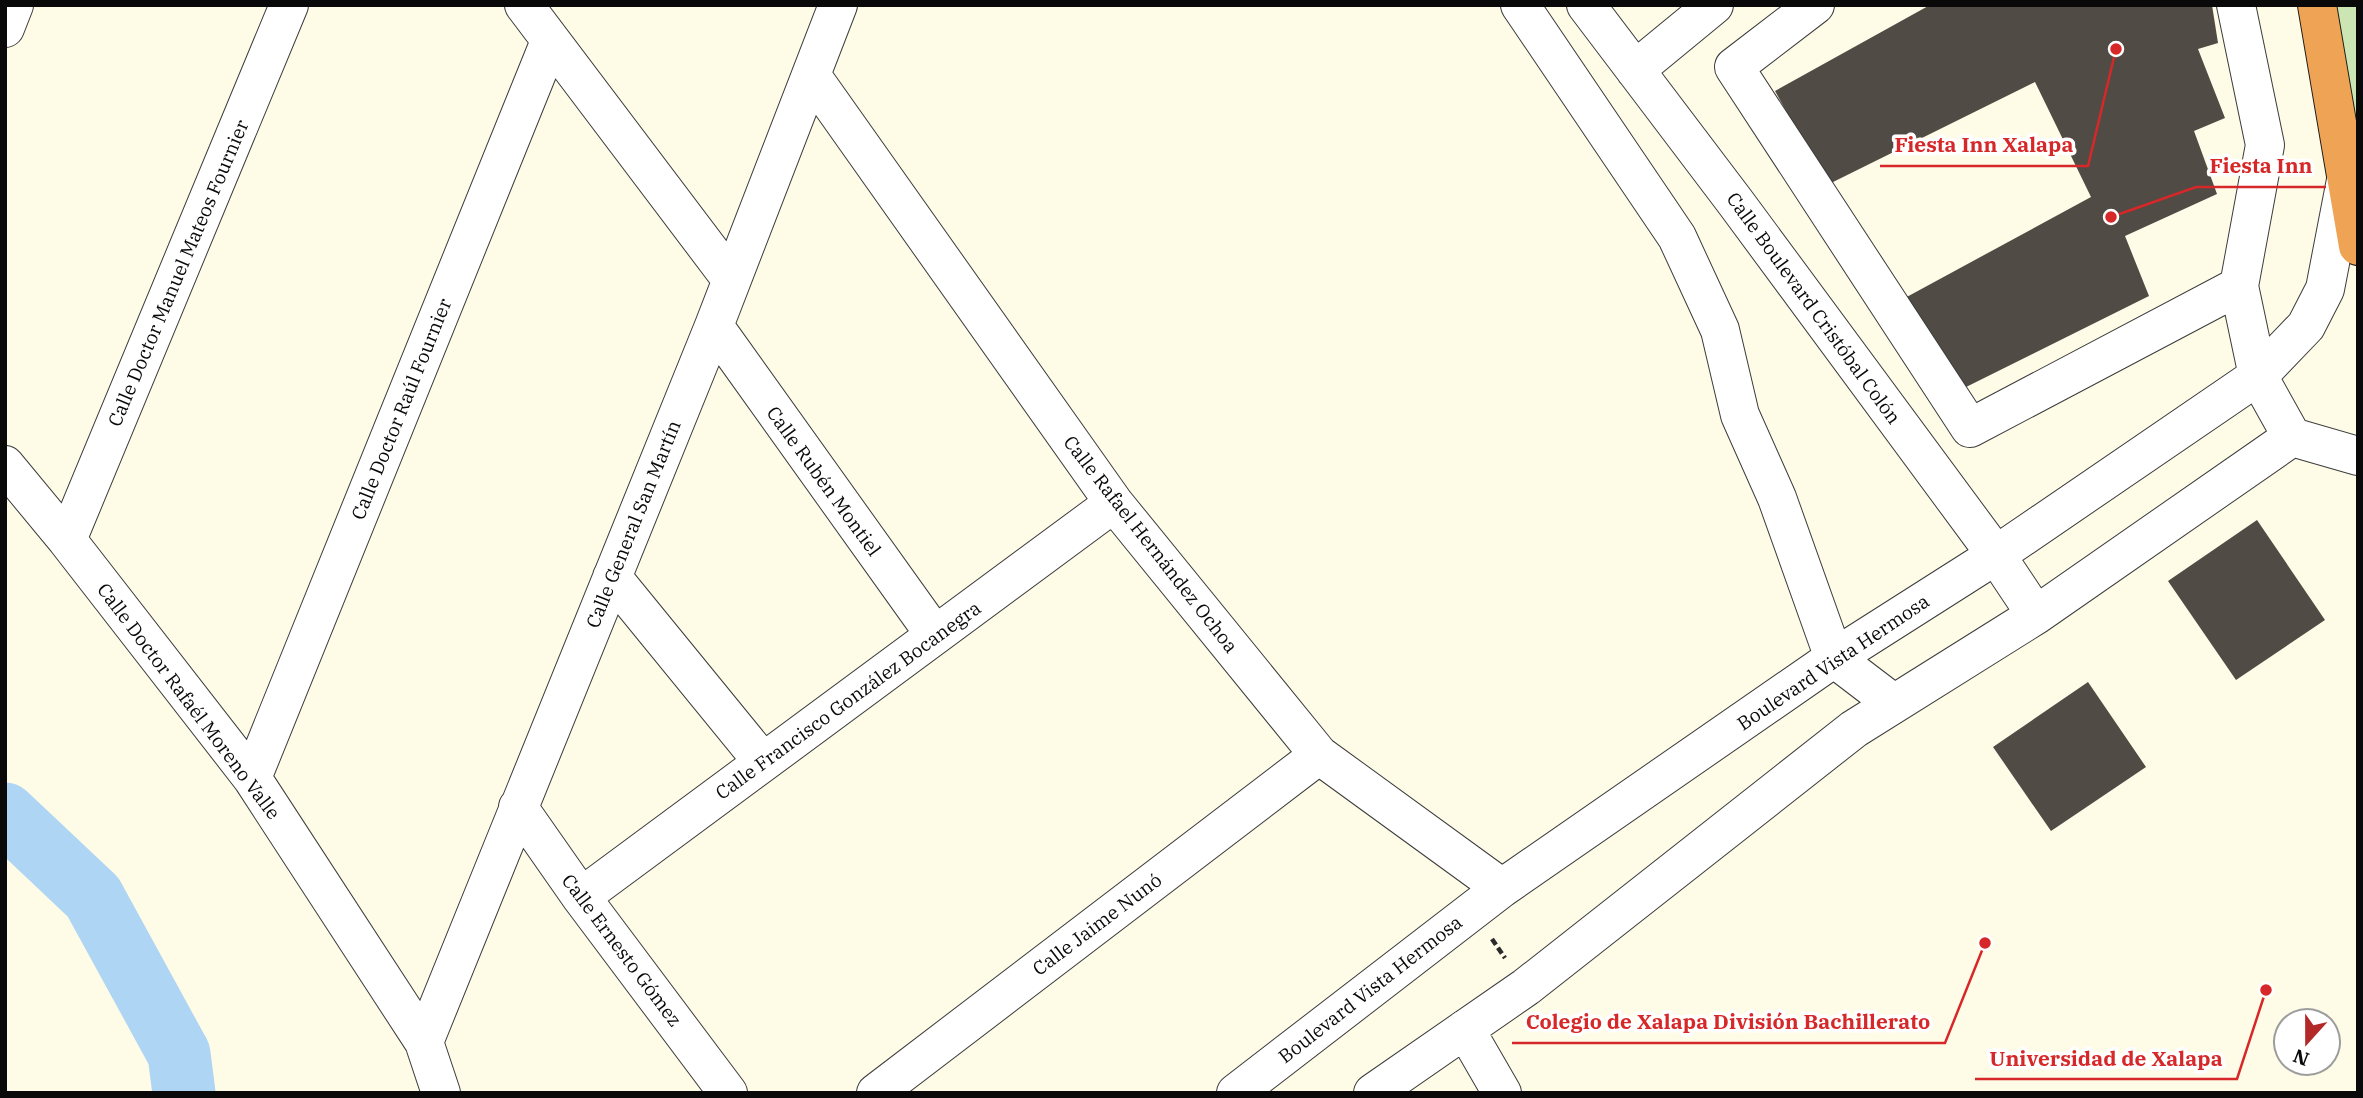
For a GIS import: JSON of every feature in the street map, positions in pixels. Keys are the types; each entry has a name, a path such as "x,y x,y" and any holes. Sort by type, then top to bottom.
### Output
{"highway":[{"path":"2317,5 2358,246"}],"street":[{"path":"5,28 14,5"},
{"name":"Calle Doctor Manuel Mateos Fournier","path":"67,540 289,5"},
{"path":"524,5 731,279"},
{"name":"Calle General San Martín","path":"424,1042 714,326 838,5"},
{"path":"1520,5 1677,237 1720,330 1740,415 1777,498 1834,658 1893,704"},
{"name":"Calle Boulevard Cristóbal Colón","path":"1586,5 1996,555 2036,615"},
{"path":"1634,70 1714,5"},
{"path":"1815,5 1734,68 1970,428 2239,286"},
{"path":"2236,5 2264,145 2239,286 2258,376 2292,438 2358,456"},
{"name":"Calle Doctor Raúl Fournier","path":"252,778 550,41"},
{"name":"Calle Rafael Hernández Ochoa","path":"811,75 1114,503 1319,755 1502,888"},
{"name":"Boulevard Vista Hermosa","path":"1236,1093 1502,888 1834,658 1996,555 2258,376 2306,326 2325,289 2346,178"},
{"name":"Calle Rubén Montiel","path":"714,326 935,635"},
{"path":"1373,1093 1526,988 1854,729 2036,615 2292,438"},
{"name":"Calle Doctor Rafaél Moreno Valle","path":"5,466 67,540 252,778 424,1042 441,1093"},
{"name":"Calle Francisco González Bocanegra","path":"581,897 1114,503"},
{"path":"612,577 763,762"},
{"name":"Calle Jaime Nunó","path":"876,1093 1319,755"},
{"name":"Calle Ernesto Gómez","path":"518,807 581,897 727,1093"},
{"path":"1465,1028 1502,1093"}],"path":[{"path":"1472,910 1526,988"}],"green space":[{"path":"2327,5 2358,5 2358,190"}],"building":[{"path":"1930,5 2212,5 2218,43 2198,49 2225,118 2194,131 2217,194 2125,236 2149,296 1954,393 1903,299 2091,197 2035,82 1827,185 1775,91"},
{"path":"2257,520 2325,620 2236,680 2168,581"},
{"path":"2088,682 2146,767 2051,831 1993,747"}],"waterway":[{"path":"5,814 93,897 179,1054 184,1093"}],"place":[{"name":"Fiesta Inn Xalapa","path":"2116,49"},
{"name":"Fiesta Inn","path":"2111,217"},
{"name":"Colegio de Xalapa División Bachillerato","path":"1985,943"},
{"name":"Universidad de Xalapa","path":"2266,990"}]}
